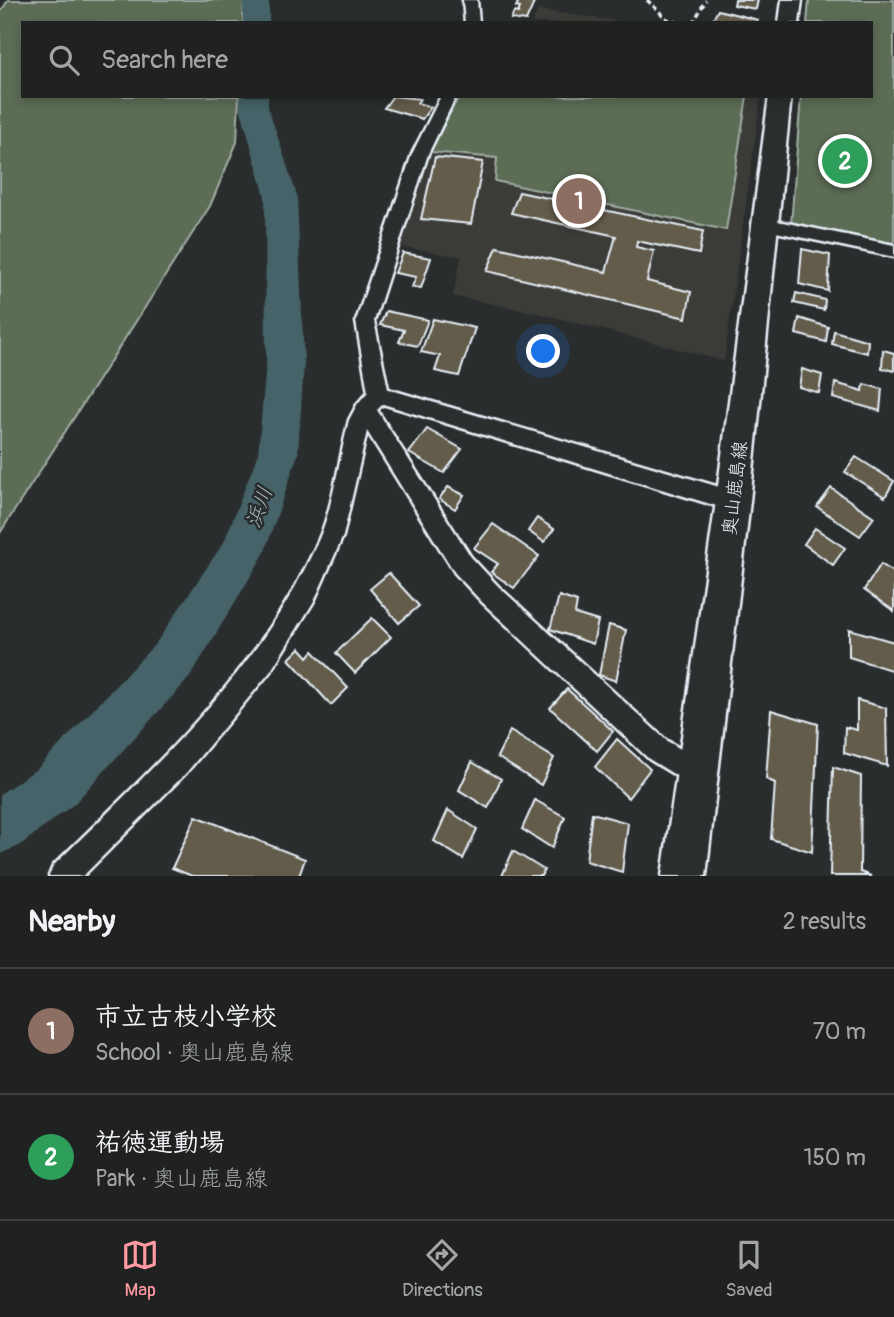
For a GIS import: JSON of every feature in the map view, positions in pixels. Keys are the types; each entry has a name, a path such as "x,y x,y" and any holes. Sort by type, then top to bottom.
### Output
{"main road":[{"path":"789,21 792,0"},
{"name":"奥山鹿島線","path":"687,874 780,98"}],"street":[{"path":"470,0 472,21"},
{"path":"449,98 420,154 365,321 372,402 426,511 463,565 490,594 658,750 698,775"},
{"path":"763,224 894,251"},
{"path":"372,402 733,501"},
{"path":"63,876 177,764 261,663 276,640 306,593 332,536 359,420 372,402"}],"path":[{"path":"647,0 667,19 674,21"},
{"path":"694,21 706,0"}],"shaded area":[{"path":"538,10 618,21 533,21"},
{"path":"454,98 761,98 724,361 542,314 453,296 461,257 398,246 424,155"}],"green space":[{"path":"8,0 244,0 243,21 21,21 21,98 239,98 237,142 210,206 0,533 0,13"},
{"path":"809,0 894,0 894,245 791,225 801,98 873,98 873,21 807,21"},
{"path":"458,98 747,98 726,230 495,181 497,158 430,152"}],"building":[{"path":"519,0 534,3 526,21 511,19 514,12 518,13 520,8 516,7"},
{"path":"735,0 758,0 756,9 734,5"},
{"path":"718,10 758,20 757,21 712,21"},
{"path":"392,98 420,99 417,103 431,107 422,119 384,108"},
{"path":"435,157 483,162 471,224 421,219"},
{"path":"519,192 703,231 699,254 637,241 636,247 654,251 647,281 691,292 686,318 487,271 497,247 606,272 616,236 511,213"},
{"path":"802,249 830,255 828,291 799,284"},
{"path":"403,253 431,258 421,288 412,287 416,277 395,273"},
{"path":"796,293 825,300 824,310 794,303"},
{"path":"386,311 428,320 418,346 399,342 404,330 380,325"},
{"path":"799,318 828,327 826,342 796,334"},
{"path":"433,319 475,328 459,376 435,371 440,356 421,352"},
{"path":"834,331 868,341 867,353 832,344"},
{"path":"883,350 894,353 894,371 882,368"},
{"path":"802,369 822,375 819,393 799,387"},
{"path":"835,383 863,391 864,384 882,389 880,411 833,398"},
{"path":"427,429 462,449 444,473 409,453"},
{"path":"856,457 894,481 885,497 845,472"},
{"path":"448,487 464,495 455,509 439,499"},
{"path":"831,488 874,517 860,536 817,507"},
{"path":"537,518 554,529 544,542 528,531"},
{"path":"493,524 539,556 514,588 491,572 498,564 474,548"},
{"path":"815,528 845,548 833,565 804,544"},
{"path":"881,564 894,573 894,611 864,590"},
{"path":"389,573 419,606 399,623 370,589"},
{"path":"559,596 577,602 575,614 598,621 593,644 550,629"},
{"path":"372,618 391,637 355,673 336,653"},
{"path":"609,625 626,630 616,681 599,675"},
{"path":"849,629 894,642 894,671 849,657"},
{"path":"300,648 308,657 313,651 348,688 331,705 289,659"},
{"path":"567,689 613,731 597,751 550,708"},
{"path":"857,700 886,708 887,766 844,753 845,727 857,730"},
{"path":"771,710 818,724 812,852 771,839 775,783 766,779"},
{"path":"510,731 554,758 541,785 497,757"},
{"path":"617,739 650,769 628,798 595,767"},
{"path":"472,762 501,779 488,808 459,790"},
{"path":"833,767 861,776 860,872 871,876 830,876"},
{"path":"535,800 565,817 552,848 522,829"},
{"path":"448,810 477,829 463,859 434,841"},
{"path":"592,813 628,823 622,872 586,861"},
{"path":"196,816 305,859 299,876 192,876 172,868"},
{"path":"513,851 544,870 541,876 502,876"}],"waterway":[{"name":"浜川","path":"256,0 256,21"},
{"name":"浜川","path":"0,827 56,786 173,660 242,554 278,454 285,363 281,196 254,107 254,98"}],"place":[{"name":"祐徳運動場","path":"845,161"},
{"name":"市立古枝小学校","path":"579,201"}]}
